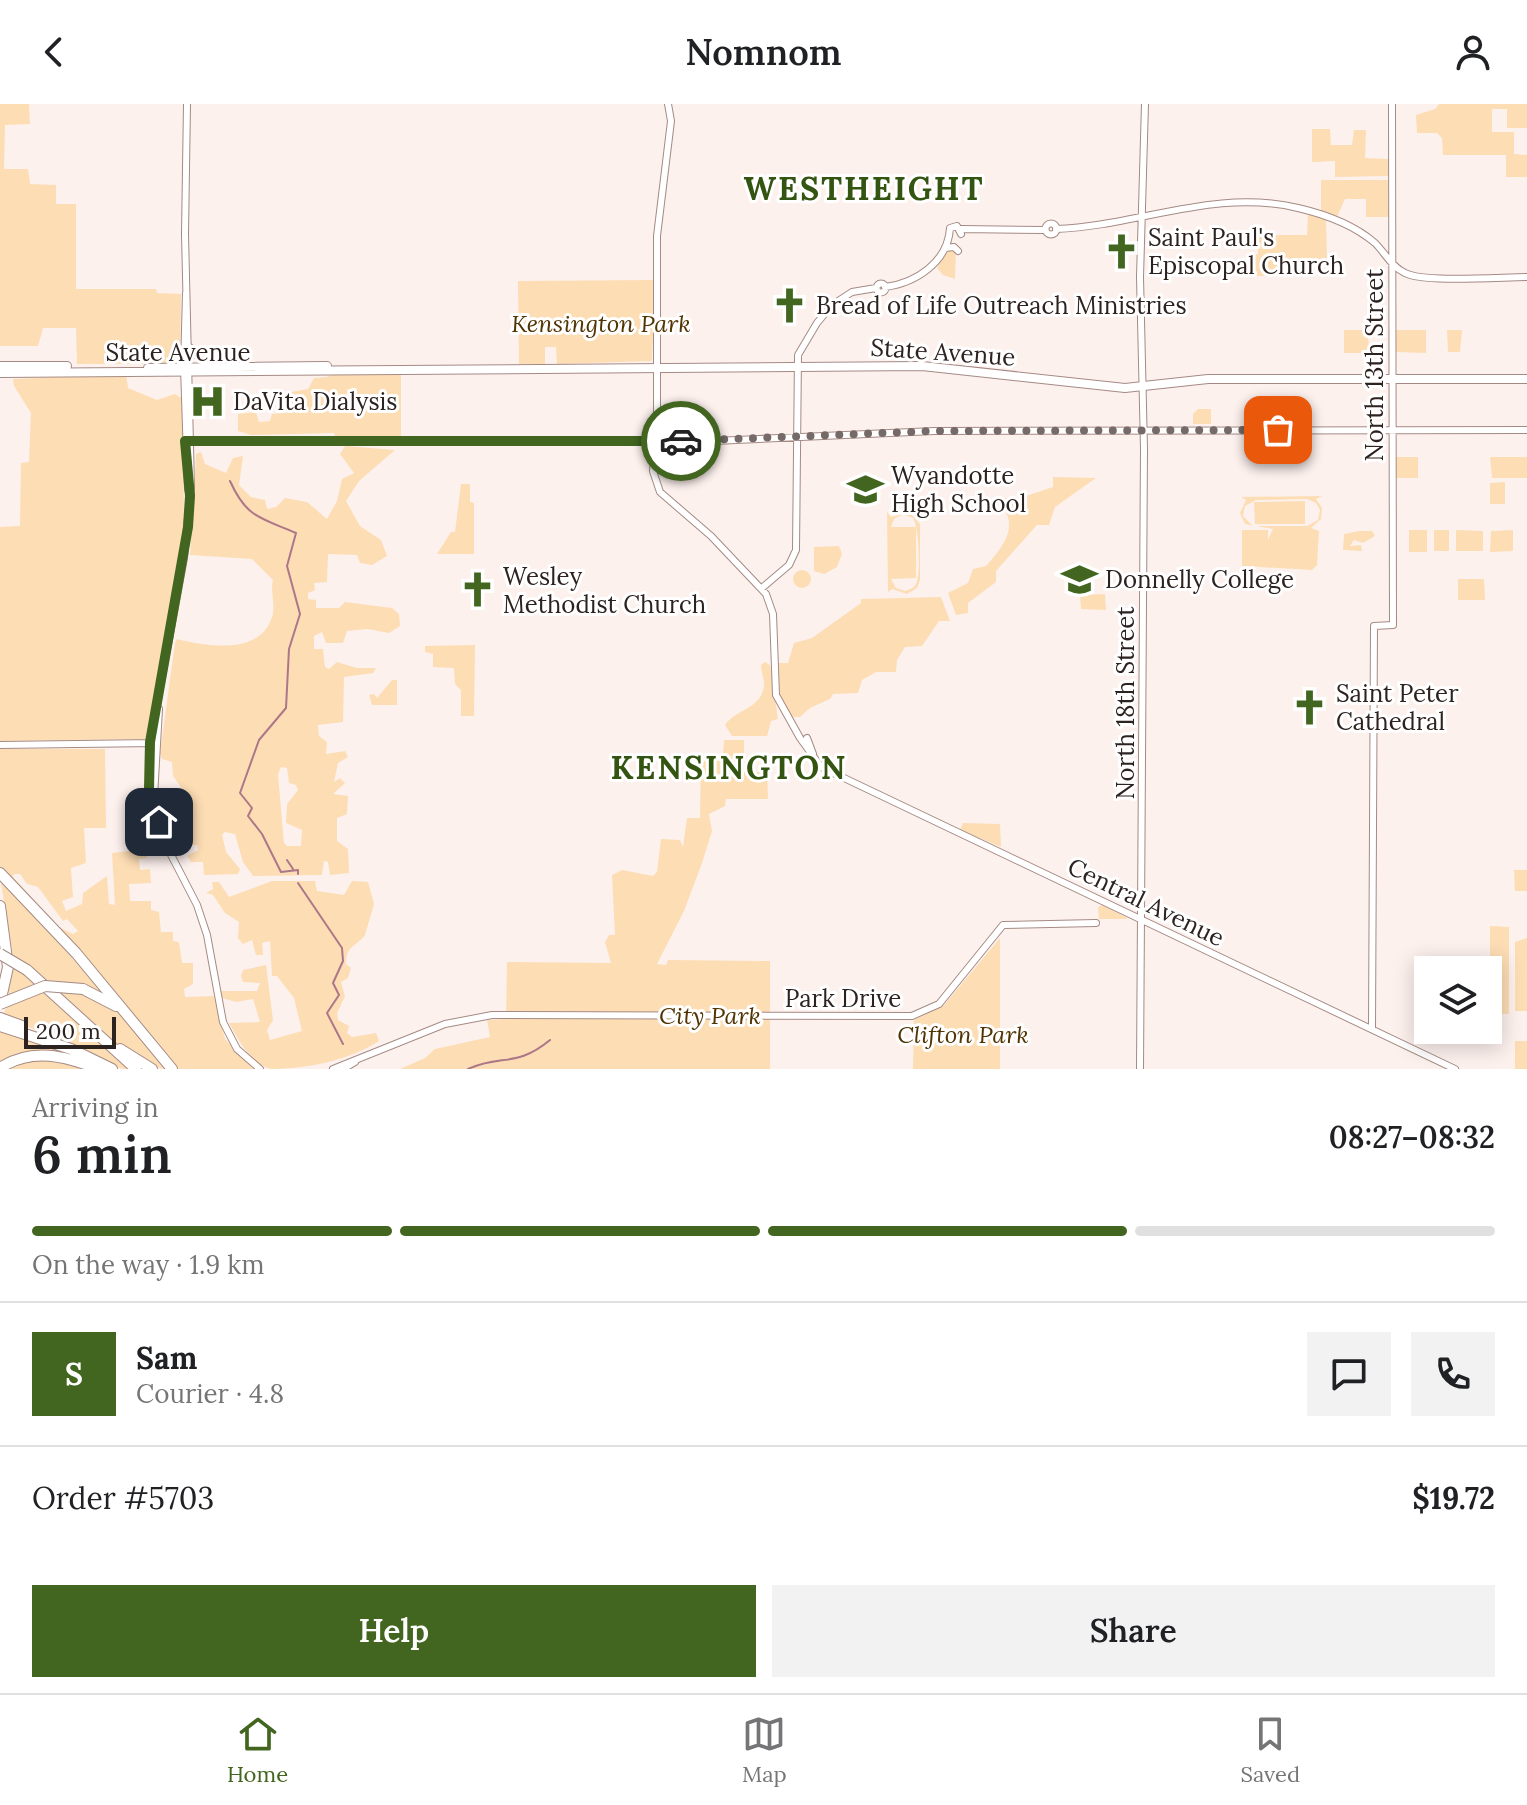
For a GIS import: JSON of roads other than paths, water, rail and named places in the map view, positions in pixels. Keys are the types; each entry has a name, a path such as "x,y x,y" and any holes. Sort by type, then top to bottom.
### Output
{"highway":[{"path":"0,873 76,953 172,1069"},
{"path":"0,906 8,967 0,1004"},
{"path":"0,954 27,970 136,1069"},
{"path":"0,1004 45,986 83,989 101,996 130,1018"},
{"path":"0,1018 112,1069"},
{"path":"0,1026 18,1028"},
{"path":"93,1031 152,1069"},
{"path":"0,1068 20,1058 45,1054 99,1069"}],"main road":[{"path":"187,104 186,293 190,496 184,558 159,701 149,781 167,847 197,905 207,935 223,1022 237,1049 260,1069"},
{"path":"668,104 671,121 657,236 658,479 664,495 762,588 773,614 776,695 812,757"},
{"name":"North 18th Street","path":"1140,1069 1144,430 1141,388 1141,217 1145,104"},
{"name":"North 13th Street","path":"1372,1029 1374,626 1393,625 1392,104"},
{"path":"762,588 789,565 796,550 797,366 802,351 817,323 843,297 876,288 881,292 885,287 903,284 923,274 944,249 952,236 953,226 961,232 974,229 1045,230 1050,223 1056,229 1108,225 1197,204 1279,205 1342,223 1380,248 1405,273 1422,277 1527,277"},
{"path":"1380,248 1387,249 1392,244"},
{"path":"944,249 954,247 958,251"},
{"path":"1392,279 1405,273"},
{"path":"186,293 187,370"},
{"path":"189,348 199,359 214,366"},
{"name":"State Avenue","path":"0,366 187,370 214,366 355,368"},
{"name":"State Avenue","path":"0,373 922,366 1141,388 1195,379 1527,379"},
{"path":"188,441 656,441 797,439 934,431 1527,430"},
{"path":"807,738 812,757"},
{"path":"0,745 153,742"},
{"name":"Central Avenue","path":"812,757 821,767 1455,1069"},
{"name":"Park Drive","path":"333,1069 445,1024 492,1015 912,1016 939,1004 1003,925 1096,923"},
{"name":"Park Drive","path":"343,1069 365,1056"}],"waterway":[{"path":"230,481 249,510 296,533 287,566 300,614 289,649 286,708 259,740 240,793 252,808 248,816 262,834 281,872 298,870 298,874"},
{"path":"287,860 293,869"},
{"path":"298,883 342,948 343,961 333,983 339,995 327,1013 343,1044"},
{"path":"468,1069 518,1058 550,1040"}],"place":[{"name":"Saint Paul's Episcopal Church","path":"1122,251"},
{"name":"Bread of Life Outreach Ministries","path":"790,305"},
{"name":"DaVita Dialysis","path":"207,401"},
{"name":"Wyandotte High School","path":"865,489"},
{"name":"Donnelly College","path":"1079,579"},
{"name":"Wesley Methodist Church","path":"477,590"},
{"name":"Saint Peter Cathedral","path":"1310,707"}],"district":[{"name":"WESTHEIGHT","path":"864,188"},
{"name":"KENSINGTON","path":"729,767"}],"park label":[{"name":"Kensington Park","path":"601,323"},
{"name":"City Park","path":"710,1015"},
{"name":"Clifton Park","path":"963,1034"}]}
